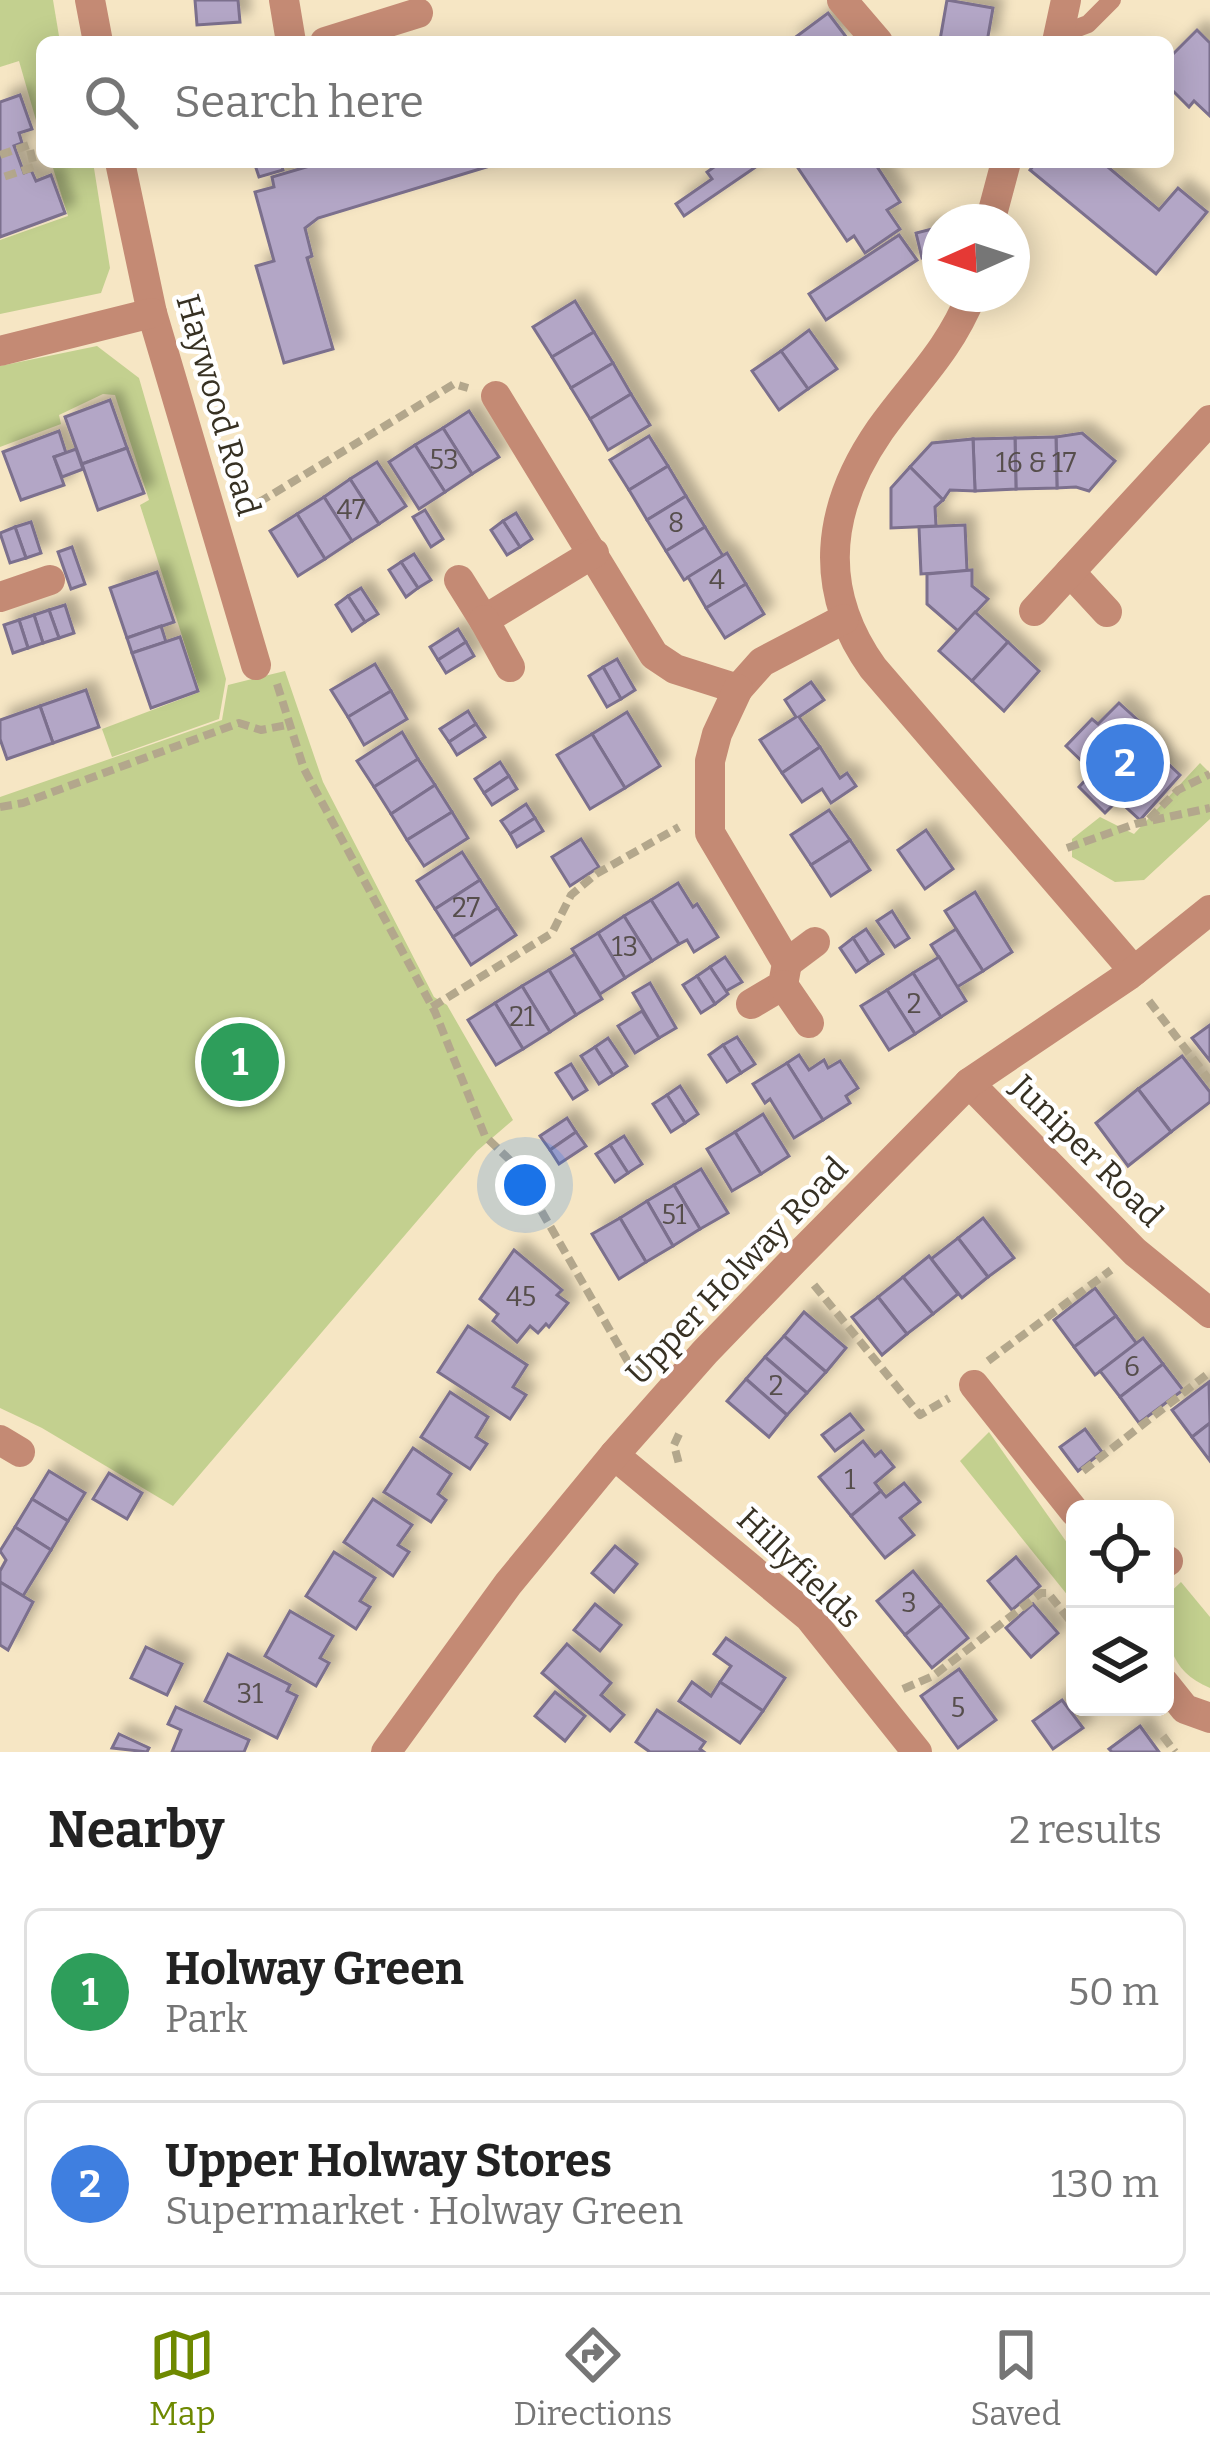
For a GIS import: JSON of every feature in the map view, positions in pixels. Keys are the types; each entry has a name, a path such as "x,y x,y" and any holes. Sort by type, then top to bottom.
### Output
{"street":[{"path":"90,0 97,36"},
{"path":"284,0 290,36"},
{"path":"842,0 873,36"},
{"path":"1059,36 1066,0"},
{"path":"381,33 418,13"},
{"name":"Haywood Road","path":"121,168 152,313 256,665"},
{"path":"994,204 1001,168"},
{"path":"963,312 940,358 880,430 848,489 833,553 844,620 873,668 1131,973"},
{"path":"0,351 152,313"},
{"path":"496,396 654,656 675,669 738,689"},
{"path":"1034,611 1210,420"},
{"path":"484,620 594,553"},
{"path":"1070,572 1107,612"},
{"path":"0,597 50,580"},
{"path":"459,580 510,668"},
{"path":"809,1023 710,833 710,761 716,734 738,689 762,662 844,620"},
{"name":"Upper Holway Road","path":"386,1752 508,1584 614,1455 794,1260 969,1083 1131,973 1210,910"},
{"path":"751,1004 815,942"},
{"name":"Juniper Road","path":"969,1083 1135,1252 1210,1313"},
{"path":"974,1385 1066,1501"},
{"name":"Hillyfields","path":"614,1455 809,1617 917,1752"},
{"path":"1174,1695 1185,1709 1210,1718"}],"lane":[{"path":"1064,36 1088,24 1112,0"}],"path":[{"path":"0,155 29,145 36,154"},
{"path":"0,178 34,166 36,161"},
{"path":"215,526 454,384 496,396"},
{"path":"256,665 272,671 304,770 432,1007 485,1136 515,1165 631,1367 640,1371 654,1356"},
{"path":"0,807 239,723 262,730 292,724"},
{"path":"1146,822 1178,790 1210,774"},
{"path":"1037,859 1146,822 1210,808"},
{"path":"432,1007 552,933 572,895 596,874 676,827 710,833"},
{"path":"1131,973 1210,1081"},
{"path":"794,1260 920,1415 974,1385 981,1366 1135,1252"},
{"path":"1067,1500 1210,1372"},
{"path":"687,1474 675,1459 674,1445 689,1420"},
{"path":"910,1684 933,1676 1041,1593 1048,1593 1066,1616"}],"green space":[{"path":"0,0 53,0 59,36 36,36 36,120 19,61 0,67"},
{"path":"53,168 94,168 110,268 101,293 0,314 0,240 68,216"},
{"path":"97,346 139,378 226,679 219,719 112,757 102,729 200,692 140,505 149,500 115,395 103,394 59,415 61,424 0,447 0,366"},
{"path":"285,671 323,782 434,997 447,1005 513,1120 477,1151 173,1506 0,1408 0,797 222,720 228,685"},
{"path":"1200,763 1210,773 1210,819 1144,880 1115,882 1072,857 1072,839 1100,817 1134,834"},
{"path":"989,1432 1066,1541 1066,1593 960,1461"},
{"path":"1181,1582 1210,1617 1210,1688 1185,1672 1174,1655 1174,1589"}],"building":[{"path":"195,0 238,0 240,22 197,25"},
{"path":"947,0 993,8 988,36 941,36"},
{"path":"828,13 845,36 797,36"},
{"path":"1197,30 1210,43 1210,116 1194,101 1189,107 1174,92 1174,53"},
{"path":"20,95 32,129 19,133 22,143 14,146 24,173 31,170 36,181 51,175 65,213 0,237 0,102"},
{"path":"256,168 282,168 283,170 259,177"},
{"path":"303,168 483,168 318,218 305,228 312,256 307,258 333,349 284,363 256,266 274,261 255,192 274,187 272,177"},
{"path":"754,168 684,216 676,204 712,179 707,172"},
{"path":"798,168 878,168 900,202 887,210 900,229 865,253 854,236 847,241"},
{"path":"1109,168 1159,210 1178,188 1207,212 1156,274 1030,170"},
{"path":"899,235 917,260 826,320 809,294"},
{"path":"575,301 594,332 552,357 533,327"},
{"path":"809,330 837,369 808,389 781,351"},
{"path":"594,332 613,363 571,388 552,357"},
{"path":"781,351 808,389 779,410 752,371"},
{"path":"613,363 631,394 590,419 571,388"},
{"path":"631,394 650,425 608,450 590,419"},
{"path":"110,400 127,448 82,464 65,417"},
{"path":"469,411 499,457 472,474 443,428"},
{"path":"443,428 472,474 445,492 415,445"},
{"path":"59,431 66,453 54,457 64,485 21,500 3,452"},
{"path":"1082,433 1115,461 1089,491 1057,488 1056,437"},
{"path":"649,436 668,466 629,490 610,460"},
{"path":"1056,437 1057,488 1016,489 1015,438"},
{"path":"1015,438 1016,489 975,491 973,439"},
{"path":"973,439 975,491 950,490 943,500 910,467 932,443"},
{"path":"415,445 445,492 419,509 389,462"},
{"path":"127,448 144,493 98,510 82,464"},
{"path":"76,449 83,469 62,477 54,457"},
{"path":"377,462 406,506 379,524 350,479"},
{"path":"668,466 686,496 647,520 629,490"},
{"path":"910,467 943,500 935,507 936,526 891,528 891,488"},
{"path":"350,479 379,524 352,541 324,497"},
{"path":"686,496 705,527 666,551 647,520"},
{"path":"324,497 352,541 325,559 297,514"},
{"path":"425,510 443,539 431,547 413,517"},
{"path":"516,513 532,539 520,547 503,521"},
{"path":"297,514 325,559 298,576 270,531"},
{"path":"503,521 520,547 507,555 491,530"},
{"path":"31,522 41,553 26,558 15,527"},
{"path":"965,525 967,571 921,574 919,527"},
{"path":"15,527 26,558 10,563 0,533"},
{"path":"705,527 723,556 684,580 666,551"},
{"path":"72,547 85,584 71,589 58,552"},
{"path":"727,553 746,584 706,608 688,577"},
{"path":"414,554 431,580 418,588 401,562"},
{"path":"401,562 418,588 406,597 389,570"},
{"path":"972,570 972,586 988,599 958,631 927,604 927,574"},
{"path":"157,572 174,622 127,638 110,588"},
{"path":"746,584 764,614 725,638 706,608"},
{"path":"361,588 378,614 365,622 348,596"},
{"path":"348,596 365,622 352,631 336,605"},
{"path":"65,605 74,633 59,638 49,610"},
{"path":"49,610 59,638 43,643 34,615"},
{"path":"975,612 1008,642 972,681 939,651"},
{"path":"34,615 43,643 28,648 19,620"},
{"path":"19,620 28,648 13,653 4,625"},
{"path":"161,626 166,642 132,653 127,638"},
{"path":"458,629 466,642 438,660 430,647"},
{"path":"180,637 198,691 151,708 132,653"},
{"path":"466,642 474,656 446,673 438,660"},
{"path":"1008,642 1039,671 1004,711 972,681"},
{"path":"617,659 635,690 621,699 603,667"},
{"path":"375,664 391,691 348,717 331,690"},
{"path":"603,667 621,699 607,707 589,676"},
{"path":"811,682 824,700 799,717 820,747 782,773 760,740 796,717 785,700"},
{"path":"86,690 99,727 53,743 40,706"},
{"path":"391,691 407,719 364,745 348,717"},
{"path":"1119,703 1140,722 1135,727 1180,775 1140,820 1118,800 1105,813 1079,787 1093,772 1066,746 1092,719 1098,724"},
{"path":"40,706 53,743 7,759 0,720"},
{"path":"468,711 476,724 449,742 440,729"},
{"path":"627,712 660,766 625,788 592,734"},
{"path":"476,724 485,737 457,755 449,742"},
{"path":"402,732 418,759 374,787 357,761"},
{"path":"592,734 625,788 590,809 557,755"},
{"path":"820,747 840,778 847,773 856,786 831,803 822,789 802,802 782,773"},
{"path":"418,759 435,785 391,814 374,787"},
{"path":"500,762 509,776 484,793 475,779"},
{"path":"509,776 517,789 492,805 484,793"},
{"path":"435,785 452,812 407,840 391,814"},
{"path":"526,804 535,818 510,834 501,821"},
{"path":"829,810 850,840 811,865 791,835"},
{"path":"452,812 468,838 424,866 407,840"},
{"path":"535,818 543,831 517,847 510,834"},
{"path":"926,830 953,869 925,889 898,850"},
{"path":"581,839 599,867 570,886 552,857"},
{"path":"850,840 870,870 831,896 811,865"},
{"path":"462,852 480,880 435,909 417,881"},
{"path":"480,880 498,908 453,937 435,909"},
{"path":"678,883 718,937 694,952 687,940 679,944 651,900"},
{"path":"975,892 1012,952 983,971 945,911"},
{"path":"651,900 679,944 652,961 624,916"},
{"path":"498,908 516,935 471,965 453,937"},
{"path":"892,911 909,938 895,947 877,921"},
{"path":"624,916 652,961 625,978 598,933"},
{"path":"866,929 883,954 869,963 853,938"},
{"path":"956,929 983,971 957,987 931,945"},
{"path":"598,933 625,978 600,994 572,949"},
{"path":"853,938 869,963 856,972 840,948"},
{"path":"575,954 602,999 576,1015 549,970"},
{"path":"725,957 742,982 726,991 710,967"},
{"path":"939,957 966,1001 941,1017 913,973"},
{"path":"710,967 728,994 715,1004 697,976"},
{"path":"549,970 576,1015 550,1032 522,986"},
{"path":"913,973 941,1017 915,1034 887,990"},
{"path":"697,976 715,1004 701,1013 683,985"},
{"path":"650,983 676,1028 659,1038 633,993"},
{"path":"522,986 550,1032 523,1049 495,1003"},
{"path":"887,990 915,1034 889,1050 861,1006"},
{"path":"495,1003 523,1049 496,1065 468,1020"},
{"path":"642,1011 659,1038 635,1053 618,1026"},
{"path":"1210,1025 1210,1061 1192,1038"},
{"path":"737,1037 755,1064 741,1073 723,1045"},
{"path":"608,1038 627,1066 613,1075 595,1047"},
{"path":"723,1045 741,1073 727,1082 709,1055"},
{"path":"595,1047 613,1075 599,1084 581,1056"},
{"path":"799,1055 809,1070 824,1060 828,1068 840,1061 858,1088 846,1096 850,1103 823,1120 787,1063"},
{"path":"1182,1056 1210,1092 1210,1102 1171,1132 1138,1089"},
{"path":"787,1063 823,1120 794,1138 770,1099 765,1103 753,1084"},
{"path":"571,1064 587,1090 573,1099 556,1073"},
{"path":"680,1086 698,1114 685,1123 667,1095"},
{"path":"1138,1089 1171,1132 1128,1166 1096,1123"},
{"path":"667,1095 685,1123 671,1132 653,1104"},
{"path":"763,1114 789,1156 761,1174 735,1132"},
{"path":"567,1118 576,1132 550,1150 540,1136"},
{"path":"576,1132 586,1146 559,1164 550,1150"},
{"path":"735,1132 761,1174 732,1191 707,1149"},
{"path":"624,1136 642,1164 628,1173 610,1145"},
{"path":"610,1145 628,1173 615,1182 596,1154"},
{"path":"701,1169 728,1213 700,1229 674,1185"},
{"path":"674,1185 700,1229 673,1246 647,1201"},
{"path":"647,1201 673,1246 646,1262 620,1218"},
{"path":"620,1218 646,1262 619,1279 592,1234"},
{"path":"983,1218 1014,1258 988,1277 958,1238"},
{"path":"958,1238 988,1277 962,1298 931,1259"},
{"path":"514,1250 562,1290 557,1295 568,1303 549,1327 546,1324 538,1333 530,1326 517,1342 493,1321 498,1314 480,1299"},
{"path":"929,1256 958,1294 933,1314 903,1277"},
{"path":"903,1277 933,1314 907,1334 878,1297"},
{"path":"1095,1288 1116,1316 1074,1347 1054,1320"},
{"path":"878,1297 907,1334 882,1355 852,1317"},
{"path":"804,1312 846,1348 826,1372 784,1336"},
{"path":"1116,1316 1137,1344 1095,1375 1074,1347"},
{"path":"468,1326 527,1365 513,1387 526,1395 510,1419 438,1372"},
{"path":"784,1336 826,1372 807,1393 765,1357"},
{"path":"1143,1338 1163,1364 1120,1397 1100,1371"},
{"path":"765,1357 807,1393 787,1415 746,1379"},
{"path":"1163,1364 1183,1390 1139,1423 1120,1397"},
{"path":"746,1379 787,1415 769,1437 727,1401"},
{"path":"1209,1382 1210,1423 1192,1437 1172,1410"},
{"path":"450,1392 488,1417 476,1437 487,1444 470,1469 421,1437"},
{"path":"850,1414 863,1430 835,1451 822,1435"},
{"path":"1210,1423 1210,1461 1192,1437"},
{"path":"1085,1429 1102,1452 1078,1471 1060,1447"},
{"path":"863,1441 875,1456 881,1451 894,1467 875,1483 881,1491 851,1516 819,1477"},
{"path":"413,1448 451,1474 438,1494 446,1500 431,1522 384,1492"},
{"path":"49,1471 85,1493 68,1521 32,1499"},
{"path":"109,1473 142,1493 127,1519 93,1499"},
{"path":"904,1483 920,1502 900,1518 914,1535 885,1558 851,1516 881,1491 886,1497"},
{"path":"32,1499 68,1521 51,1550 15,1527"},
{"path":"373,1499 412,1525 398,1545 409,1552 393,1576 344,1542"},
{"path":"15,1527 51,1550 23,1596 0,1582 6,1560 0,1551"},
{"path":"615,1546 637,1564 614,1592 592,1573"},
{"path":"334,1552 375,1578 360,1601 370,1607 356,1629 306,1596"},
{"path":"1016,1557 1040,1586 1012,1610 988,1581"},
{"path":"913,1571 941,1605 905,1635 877,1601"},
{"path":"0,1582 33,1602 8,1650 0,1645"},
{"path":"595,1604 621,1625 600,1651 574,1630"},
{"path":"1033,1604 1058,1633 1031,1657 1006,1628"},
{"path":"941,1605 968,1638 932,1668 905,1635"},
{"path":"290,1611 333,1636 320,1658 329,1663 316,1686 265,1656"},
{"path":"726,1638 785,1678 763,1711 720,1682 731,1666 714,1654"},
{"path":"567,1644 611,1683 601,1695 624,1715 610,1731 542,1673"},
{"path":"146,1647 182,1664 167,1695 131,1678"},
{"path":"228,1654 290,1685 287,1691 297,1696 277,1738 205,1701"},
{"path":"959,1669 996,1720 958,1748 921,1696"},
{"path":"692,1682 711,1696 720,1682 763,1711 740,1743 679,1701"},
{"path":"555,1692 585,1716 565,1741 535,1716"},
{"path":"1062,1700 1066,1716 1074,1716 1083,1728 1053,1749 1033,1721"},
{"path":"176,1707 249,1740 244,1752 172,1752 181,1730 168,1724"},
{"path":"657,1710 705,1742 700,1749 704,1752 650,1752 636,1742"},
{"path":"1140,1726 1159,1752 1109,1749"},
{"path":"119,1734 149,1748 147,1752 112,1748"}],"place":[{"name":"Upper Holway Stores","path":"1125,763"},
{"name":"Holway Green","path":"240,1062"}]}
